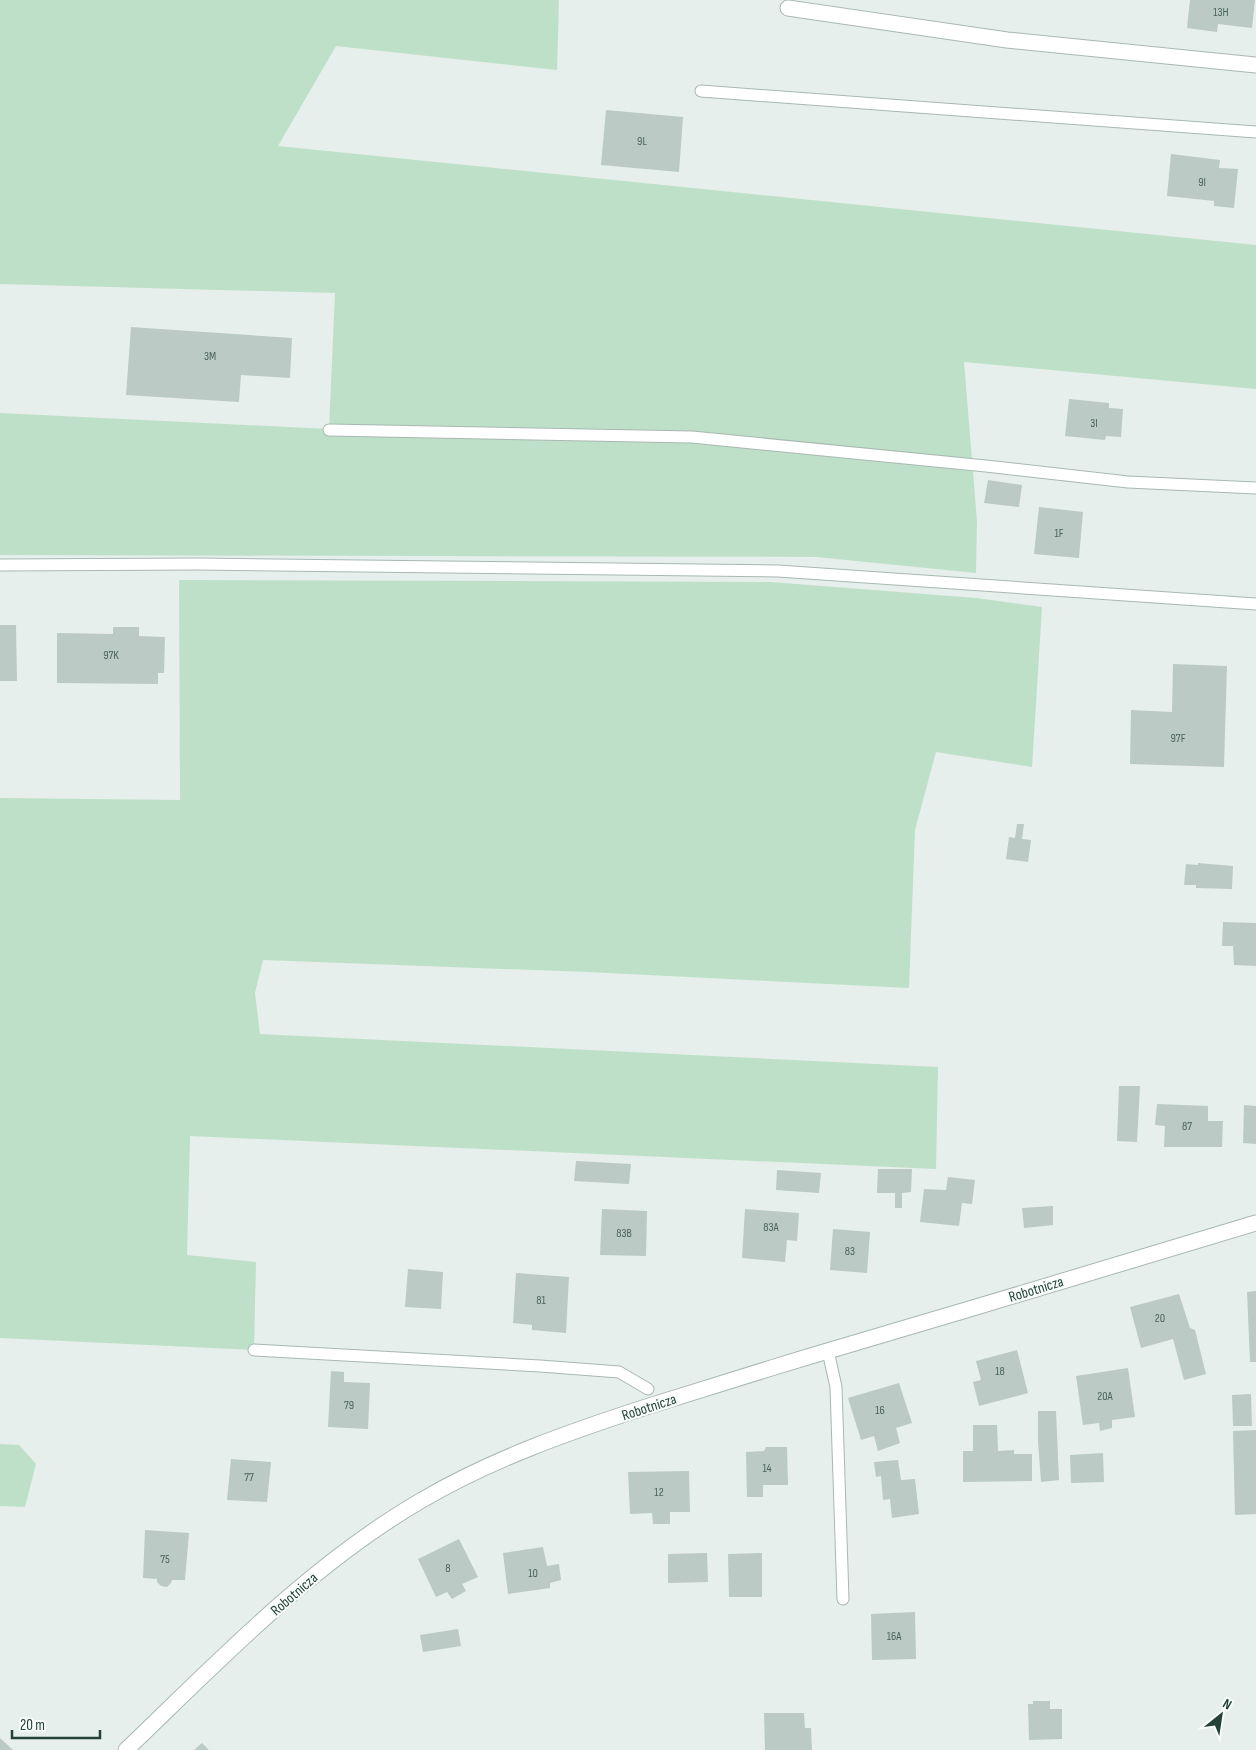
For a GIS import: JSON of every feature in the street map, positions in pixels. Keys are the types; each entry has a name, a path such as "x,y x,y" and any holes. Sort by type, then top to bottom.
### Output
{"street":[{"path":"788,8 1007,40 1256,65"},
{"name":"Robotnicza","path":"126,1750 241,1640 298,1589 347,1550 386,1522 423,1499 499,1461 538,1444 654,1405 1256,1223"}],"lane":[{"path":"701,91 1256,132"},
{"path":"329,430 692,437 1128,482 1256,488"},
{"path":"0,565 199,564 778,571 1256,604"},
{"path":"254,1350 530,1365 619,1372 648,1389"},
{"path":"828,1351 836,1387 843,1599"}],"green space":[{"path":"0,0 559,0 557,70 336,46 278,146 1256,245 1256,389 964,362 977,521 976,573 816,557 0,555 0,413 329,429 335,293 0,284"},
{"path":"179,580 771,582 976,598 1042,607 1032,767 936,752 915,830 909,988 587,972 263,960 255,993 260,1034 938,1067 936,1169 190,1136 187,1255 256,1262 254,1350 0,1338 0,798 180,800"},
{"path":"0,1444 19,1445 36,1464 25,1507 0,1506"}],"building":[{"path":"1190,0 1255,0 1252,28 1218,24 1217,32 1187,28"},
{"path":"606,110 683,117 679,172 601,165"},
{"path":"1171,154 1220,160 1219,168 1238,169 1234,208 1214,206 1214,201 1167,196"},
{"path":"131,327 292,338 290,378 241,375 239,402 126,395"},
{"path":"1069,399 1109,403 1109,408 1123,409 1121,437 1106,436 1105,440 1065,436"},
{"path":"988,480 1022,485 1019,507 984,503"},
{"path":"1039,507 1083,512 1079,558 1034,554"},
{"path":"0,625 16,625 17,681 0,681"},
{"path":"113,627 139,627 139,636 165,637 164,673 158,673 158,684 57,683 57,633 113,634"},
{"path":"1173,664 1227,666 1224,767 1130,764 1131,710 1172,712"},
{"path":"1017,824 1024,824 1022,839 1031,840 1028,862 1006,859 1009,837 1015,838"},
{"path":"1198,863 1233,866 1232,889 1196,888 1196,885 1184,885 1186,864 1198,865"},
{"path":"1223,922 1256,923 1256,966 1234,965 1233,946 1222,946"},
{"path":"1119,1086 1140,1086 1137,1142 1117,1141"},
{"path":"1157,1104 1208,1106 1208,1121 1223,1121 1222,1147 1164,1147 1165,1126 1155,1125"},
{"path":"1244,1105 1256,1106 1256,1144 1243,1143"},
{"path":"576,1161 631,1164 629,1184 574,1181"},
{"path":"878,1169 912,1169 911,1192 902,1193 902,1208 895,1208 895,1193 877,1193"},
{"path":"777,1170 821,1173 819,1193 776,1190"},
{"path":"948,1177 975,1180 972,1204 962,1203 959,1226 920,1222 924,1189 946,1190"},
{"path":"1053,1206 1053,1225 1024,1228 1022,1208"},
{"path":"602,1209 647,1211 646,1256 600,1255"},
{"path":"745,1209 799,1213 797,1241 787,1240 785,1262 742,1258"},
{"path":"833,1229 870,1232 867,1273 830,1270"},
{"path":"408,1269 443,1272 441,1309 405,1307"},
{"path":"516,1273 569,1277 566,1333 532,1330 532,1325 513,1323"},
{"path":"1256,1291 1256,1362 1250,1362 1247,1292"},
{"path":"1179,1294 1190,1328 1195,1330 1206,1374 1184,1380 1173,1339 1141,1348 1130,1307"},
{"path":"1017,1350 1028,1393 979,1406 973,1382 981,1380 976,1361"},
{"path":"1128,1368 1135,1417 1112,1420 1112,1428 1100,1431 1099,1423 1083,1425 1076,1376"},
{"path":"331,1371 344,1372 344,1382 370,1383 368,1429 328,1427"},
{"path":"899,1383 912,1423 896,1428 900,1443 878,1451 874,1436 861,1440 848,1398"},
{"path":"1251,1394 1252,1426 1233,1426 1232,1395"},
{"path":"1038,1411 1056,1411 1059,1480 1041,1482"},
{"path":"973,1425 997,1425 998,1451 1014,1450 1014,1454 1032,1454 1032,1481 963,1482 963,1451 973,1451"},
{"path":"1256,1430 1256,1514 1235,1515 1233,1431"},
{"path":"766,1447 787,1447 788,1485 763,1485 763,1497 747,1497 746,1452 764,1451"},
{"path":"1103,1453 1104,1482 1071,1483 1070,1455"},
{"path":"231,1459 271,1462 267,1502 227,1500"},
{"path":"898,1460 901,1480 915,1479 919,1514 892,1518 890,1499 883,1500 881,1476 876,1477 874,1462"},
{"path":"689,1471 690,1512 670,1512 670,1524 653,1524 652,1513 630,1514 628,1472"},
{"path":"145,1530 189,1533 185,1580 172,1580 167,1587 161,1586 157,1579 143,1578"},
{"path":"459,1539 478,1577 462,1584 466,1591 452,1599 447,1592 436,1597 418,1559"},
{"path":"543,1547 547,1566 559,1564 561,1580 550,1583 550,1588 508,1594 503,1553"},
{"path":"707,1553 708,1582 668,1583 668,1554"},
{"path":"762,1553 762,1597 729,1597 728,1554"},
{"path":"915,1612 916,1659 872,1660 871,1614"},
{"path":"458,1629 461,1646 423,1652 420,1635"},
{"path":"1033,1701 1050,1701 1050,1709 1062,1709 1062,1739 1029,1740 1028,1704 1033,1704"},
{"path":"764,1713 804,1713 805,1728 811,1728 812,1750 765,1750"},
{"path":"0,1738 13,1750 0,1750"},
{"path":"202,1743 209,1750 194,1750"}]}
